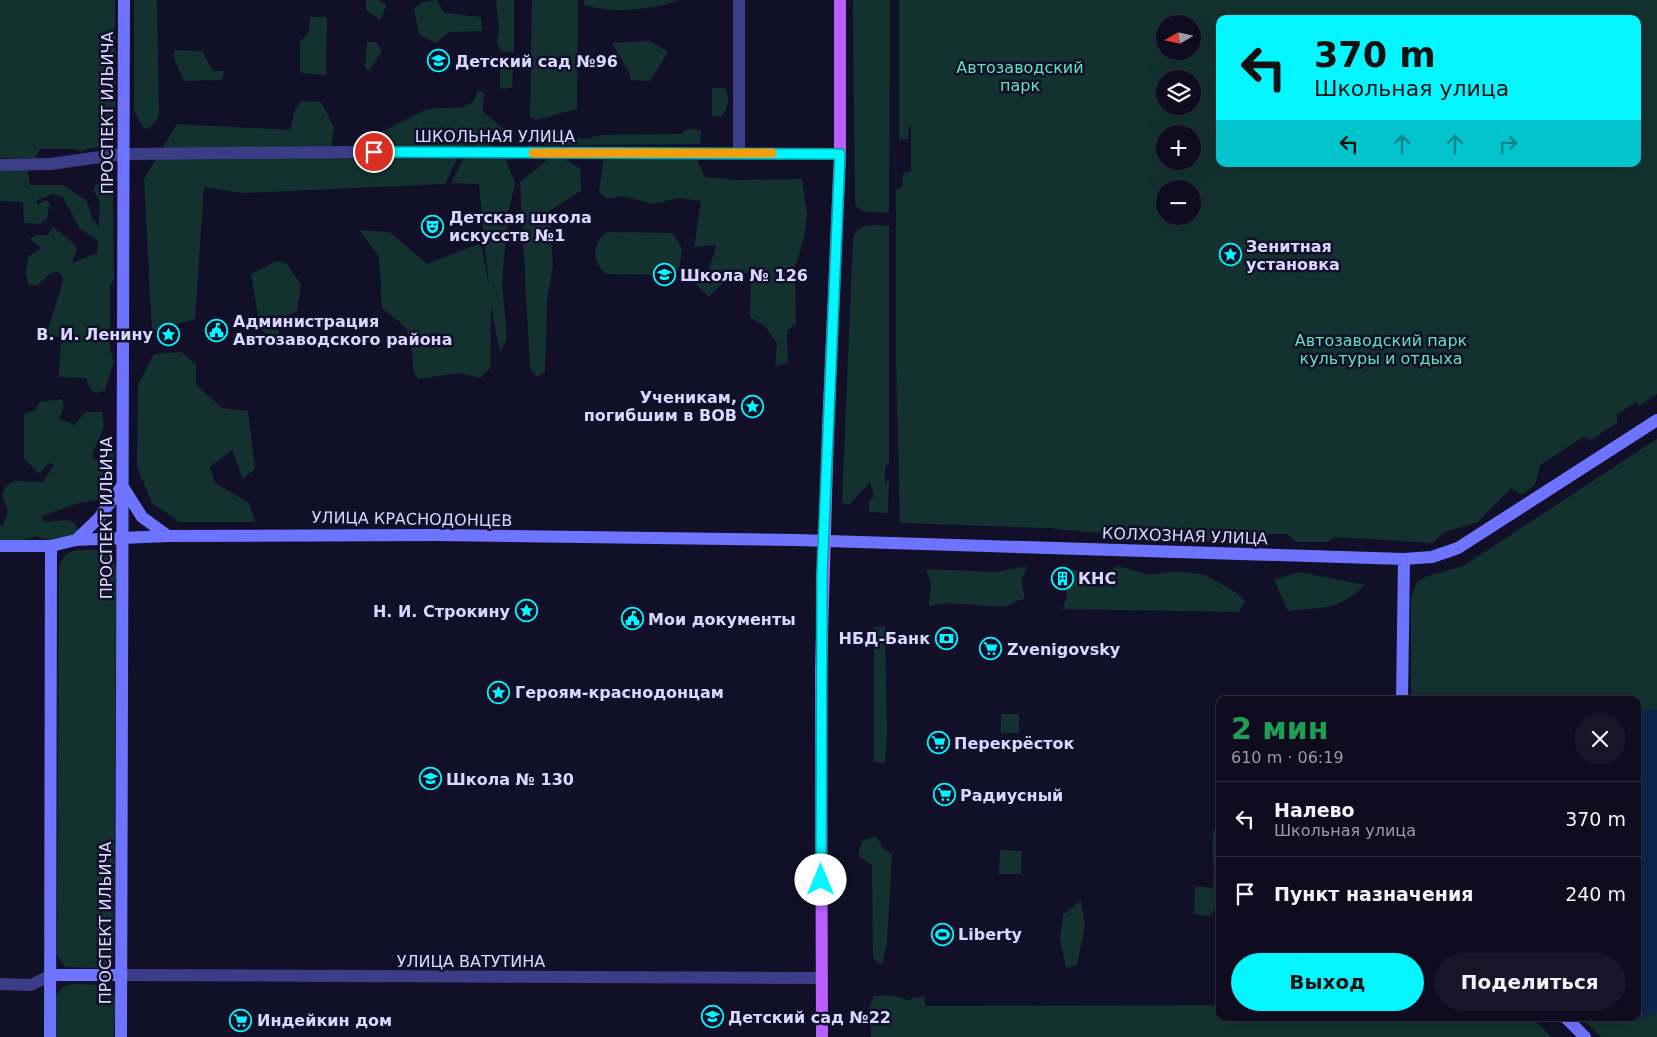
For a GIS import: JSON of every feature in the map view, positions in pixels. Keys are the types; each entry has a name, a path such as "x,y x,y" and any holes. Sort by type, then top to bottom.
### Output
{"main road":[{"path":"822,1037 821,670 824,541 840,154 840,0"}],"street":[{"name":"ПРОСПЕКТ ИЛЬИЧА","path":"121,1037 124,0"},
{"path":"739,0 739,153"},
{"name":"ШКОЛЬНАЯ УЛИЦА","path":"0,166 50,164 123,154 356,152 840,154"},
{"name":"КОЛХОЗНАЯ УЛИЦА","path":"824,541 1404,558 1432,557 1458,548 1657,420"},
{"path":"76,540 99,518 122,486 142,517 168,536"},
{"name":"УЛИЦА КРАСНОДОНЦЕВ","path":"0,546 51,546 76,540 168,536 361,534 824,541"},
{"path":"50,1037 51,546"},
{"path":"1402,696 1404,558"},
{"path":"0,984 31,985 50,975 121,975"},
{"name":"УЛИЦА ВАТУТИНА","path":"121,975 822,978"},
{"path":"1569,1021 1585,1037"}],"green space":[{"path":"0,0 115,0 115,127 108,142 104,145 80,152 76,149 40,149 35,158 0,158"},
{"path":"134,0 157,0 159,115 151,127 144,129 134,111"},
{"path":"366,0 378,0 387,5 380,20 366,10"},
{"path":"437,0 444,13 481,17 482,31 449,32 436,43 419,35 414,9 422,2"},
{"path":"496,0 514,0 514,53 501,51 497,42 499,31"},
{"path":"532,0 578,0 577,109 536,120 530,117"},
{"path":"584,0 679,0 632,10 619,10 584,5"},
{"path":"853,0 890,0 889,213 866,212 856,207 855,202"},
{"name":"Автозаводский парк культуры и отдыха","path":"899,0 1657,0 1657,394 1639,406 1636,402 1617,415 1617,423 1591,440 1583,437 1540,465 1535,485 1522,495 1511,488 1478,522 1444,532 1433,543 1336,537 1327,542 1296,542 1287,534 1272,534 1239,542 1227,533 1218,541 1162,539 1047,528 900,523 896,362 896,190 902,187 903,173 911,172 911,126 909,127 908,139 899,140"},
{"path":"310,17 327,17 326,75 300,73 300,42 309,32"},
{"path":"650,41 668,52 650,81 631,80 629,72 612,43"},
{"path":"367,42 376,42 382,51 369,71 365,68"},
{"path":"174,50 202,51 213,71 225,71 222,80 184,81 174,58"},
{"path":"513,65 512,88 500,89 500,67"},
{"path":"712,88 725,88 727,92 728,103 721,117 712,116"},
{"path":"478,90 484,93 483,112 509,133 489,147 464,145 445,184 242,193 204,187 195,319 152,331 144,179 177,124 290,130 295,109 302,101 321,102 334,127 330,158 427,109 463,107 474,101"},
{"path":"686,129 701,130 700,144 544,145 543,135 547,133 585,139 601,135 682,134"},
{"path":"555,154 580,168 581,191 549,211 553,266 547,300 545,372 537,377 530,368 520,182"},
{"path":"604,155 697,160 705,177 737,180 802,179 807,214 804,239 795,266 796,324 787,331 788,362 775,367 777,343 765,326 750,317 751,273 733,272 709,297 691,279 708,271 717,245 694,247 701,201 679,198 653,204 624,196 607,199 599,192"},
{"path":"464,158 505,158 515,183 508,214 502,282 507,339 500,353 491,305 490,368 480,378 459,373 418,379 413,368 411,342 406,329 382,308 379,256 359,230 390,232 427,264 481,243 489,287 479,184 451,183"},
{"path":"0,166 27,166 30,185 63,185 87,201 92,219 99,226 100,202 93,189 97,184 106,184 113,196 114,280 110,285 110,350 114,361 105,390 96,393 90,389 86,378 59,377 61,338 47,333 63,281 62,276 58,272 51,273 38,285 28,285 26,274 28,257 41,248 30,239 36,235 48,235 53,227 77,248 72,263 97,253 98,241 80,229 63,197 53,194 37,200 37,205 46,200 50,203 47,219 40,224 24,223 23,202 0,201"},
{"path":"872,225 889,226 889,463 885,467 885,483 889,479 888,513 869,512 869,501 874,496 870,482 850,504 842,503 853,239 855,233 860,229"},
{"path":"607,232 672,233 682,248 680,266 672,275 606,274 598,264 595,253 598,242"},
{"path":"276,261 287,264 301,285 297,312 276,318 281,346 260,328 251,274"},
{"path":"181,352 196,364 196,385 222,408 248,411 255,469 243,479 232,450 210,467 215,483 249,503 255,522 179,522 152,503 137,467 138,385 154,354"},
{"path":"62,399 64,406 59,419 75,425 85,412 102,412 104,427 92,455 95,460 114,450 112,477 97,500 76,504 42,516 43,522 67,520 75,523 78,531 68,537 58,540 47,540 36,536 24,540 0,541 0,525 3,526 8,511 2,496 5,487 14,481 43,482 54,465 49,463 38,473 24,458 24,414 35,410 40,402"},
{"path":"1657,439 1657,1037 1601,1037 1584,1021 1641,1021 1641,696 1411,696 1411,598 1417,582 1425,577 1463,566"},
{"path":"77,550 102,551 110,556 116,569 114,947 113,957 103,968 65,967 57,955 59,568 65,556"},
{"path":"1027,566 1021,582 1025,598 1004,607 949,603 929,606 931,583 926,569 995,572"},
{"path":"1119,566 1149,575 1176,571 1205,575 1234,591 1245,601 1239,612 1062,609 1067,597 1064,576 1073,570 1100,574"},
{"path":"1299,572 1365,585 1338,604 1288,611 1274,580"},
{"path":"874,627 885,627 887,734 885,763 874,762"},
{"path":"1001,714 1019,714 1019,733 1001,733"},
{"path":"1213,831 1216,831 1216,908 1208,916 1194,914 1195,886 1213,888"},
{"path":"876,836 882,847 892,854 887,942 882,965 873,958 872,865 858,856 862,841"},
{"path":"1000,850 1022,851 1021,874 999,874"},
{"path":"1081,900 1085,925 1077,965 1066,968 1060,939 1063,915"},
{"path":"73,984 100,985 112,990 115,999 114,1037 55,1037 54,1012 56,997 65,986"},
{"path":"891,995 907,1000 925,996 925,1006 1216,1005 1216,1021 1535,1021 1552,1037 871,1037 870,1005 874,996"}],"water":[{"path":"1645,709 1657,709 1657,1013 1642,1018 1641,1017 1641,711"}],"slow traffic":[{"path":"533,153 772,153"}],"place":[{"name":"Детский сад №96","path":"439,61"},
{"name":"Детская школа искусств №1","path":"433,226"},
{"name":"Зенитная установка","path":"1230,255"},
{"name":"Школа № 126","path":"664,275"},
{"name":"Администрация Автозаводского района","path":"217,330"},
{"name":"В. И. Ленину","path":"169,334"},
{"name":"Ученикам, погибшим в ВОВ","path":"753,406"},
{"name":"КНС","path":"1062,578"},
{"name":"Н. И. Строкину","path":"526,611"},
{"name":"Мои документы","path":"632,619"},
{"name":"НБД-Банк","path":"946,638"},
{"name":"Zvenigovsky","path":"991,649"},
{"name":"Героям-краснодонцам","path":"499,692"},
{"name":"Перекрёсток","path":"938,743"},
{"name":"Школа № 130","path":"430,779"},
{"name":"Радиусный","path":"944,795"},
{"name":"Liberty","path":"942,934"},
{"name":"Детский сад №22","path":"712,1017"},
{"name":"Индейкин дом","path":"241,1020"}],"route":[{"path":"374,152 840,154 822,575 821,880"}],"park label":[{"name":"Автозаводский парк","path":"1020,76"}]}
